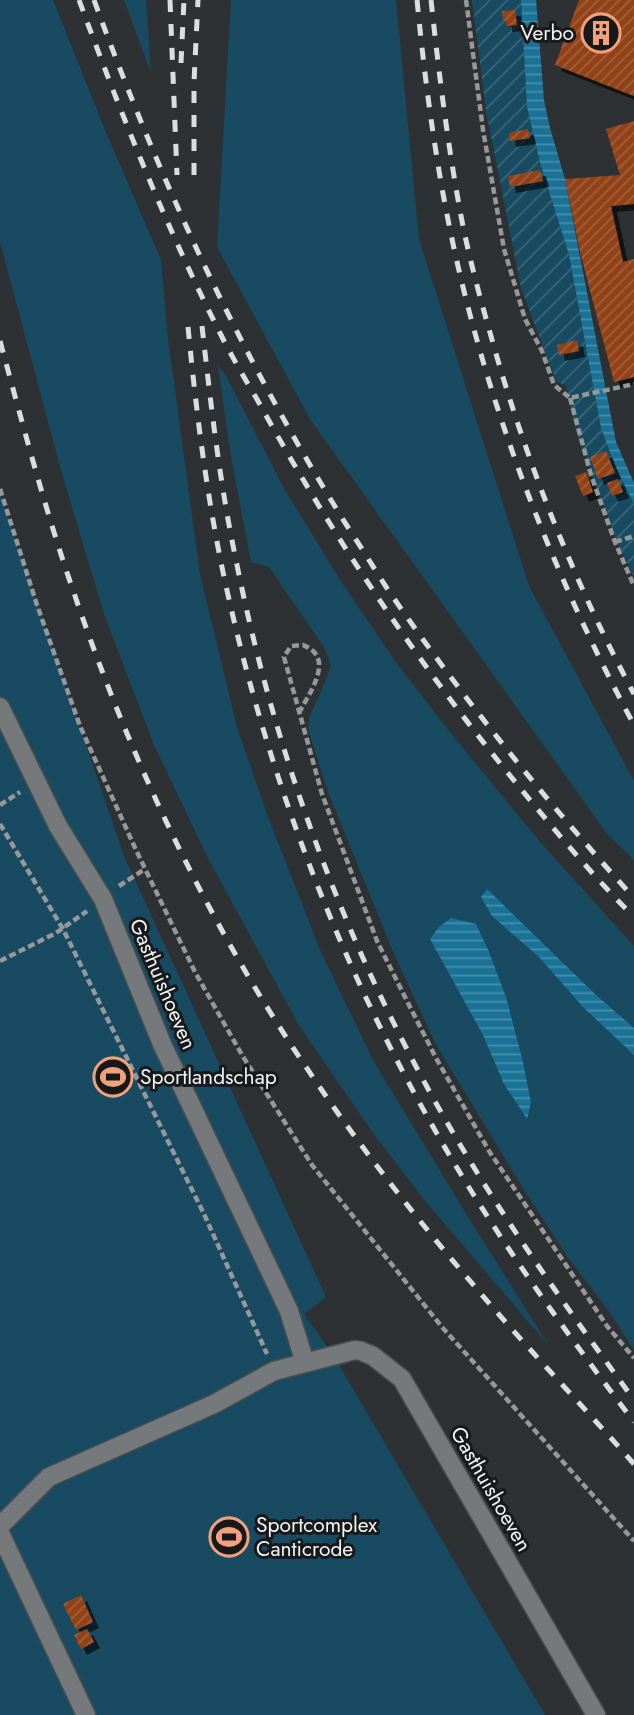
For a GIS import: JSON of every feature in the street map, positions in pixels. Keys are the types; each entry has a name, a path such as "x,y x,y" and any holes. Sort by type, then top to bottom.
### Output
{"street":[{"name":"Gasthuishoeven","path":"0,707 58,826 103,899 162,1044 289,1311 305,1363"},
{"name":"Gasthuishoeven","path":"0,1526 48,1477 214,1404 274,1371 347,1351 362,1351 402,1379 596,1715"},
{"path":"0,1533 86,1715"}],"path":[{"path":"466,0 483,130 504,249 526,319 542,351 554,385 570,398 591,475 634,586"},
{"path":"570,398 634,384"},
{"path":"0,489 80,726 195,972 242,1055 312,1165 442,1327 634,1541"},
{"path":"615,542 634,536"},
{"path":"299,713 318,677 320,663 315,652 303,645 291,646 284,657 299,713 322,794 377,941 425,1036 489,1151 607,1326 634,1358"},
{"path":"0,824 63,929 204,1214 274,1371"},
{"path":"0,961 63,929 118,886 145,869"}],"shaded area":[{"path":"0,0 53,0 161,260 168,339 200,574 237,727 268,817 321,952 374,1062 549,1346 426,1202 373,1133 298,1024 207,856 154,745 104,614 61,470 0,242"},
{"path":"124,0 146,0 151,73"},
{"path":"231,0 396,0 419,239 529,586 634,781 634,860 608,835 310,419 217,247"},
{"path":"472,0 521,0 527,107 540,163 569,255 601,428 616,468 634,504 634,577 618,543 576,431 566,386 556,381 521,288 486,111"},
{"path":"521,0 536,0 544,100 565,179 616,442 634,483 634,504 616,468 601,428 569,255 540,163 527,107"},
{"path":"218,365 285,490 340,580 395,661 541,843 634,946 634,1350 524,1190 435,1043 395,956 329,795 308,729 309,718 331,665 324,647 269,567 251,562 230,451"},
{"name":"Sportlandschap","path":"0,493 124,856 326,1297 304,1314 333,1355 545,1715 0,1715"},
{"path":"487,889 596,995 634,1028 634,1055 582,1006 540,958 492,916 481,897"},
{"path":"451,918 476,924 489,952 506,997 523,1062 531,1102 527,1119 504,1084 483,1035 430,939 439,927"}],"building":[{"name":"Verbo","path":"579,0 634,0 634,96 555,65"},
{"path":"515,10 517,25 506,26 502,11"},
{"path":"634,121 634,204 611,206 623,262 634,259 634,377 614,382 581,256 565,179 620,175 606,129"},
{"path":"528,129 530,138 510,141 509,133"},
{"path":"540,170 543,181 510,187 508,176"},
{"path":"577,340 579,351 559,355 557,345"},
{"path":"606,451 615,473 598,479 590,457"},
{"path":"586,472 593,492 583,496 575,476"},
{"path":"618,479 623,492 612,496 607,483"},
{"path":"81,1595 93,1622 76,1630 63,1604"},
{"path":"87,1629 94,1642 81,1649 74,1635"}],"railway":[{"path":"79,0 145,170 201,294 234,360 312,495 401,632 465,719 565,841 634,917"},
{"path":"94,0 148,138 207,271 310,466 389,591 451,678 540,790 634,898"},
{"path":"170,0 177,175"},
{"path":"181,63 184,0"},
{"path":"194,175 194,82 198,0"},
{"path":"417,0 430,114 449,227 487,374 537,518 599,657 634,725"},
{"path":"431,0 444,111 462,221 503,376 551,516 590,606 634,694"},
{"path":"202,326 226,506 237,565 273,712 321,857 381,997 452,1131 517,1234 634,1400"},
{"path":"188,327 211,511 223,572 260,719 309,864 369,1004 440,1139 532,1284 634,1422"},
{"path":"0,341 53,530 96,655 173,836 235,953 304,1064 387,1179 495,1310 634,1464"}],"place":[{"name":"Verbo","path":"601,33"},
{"name":"Sportlandschap","path":"113,1077"},
{"name":"Sportcomplex Canticrode","path":"229,1537"}]}
